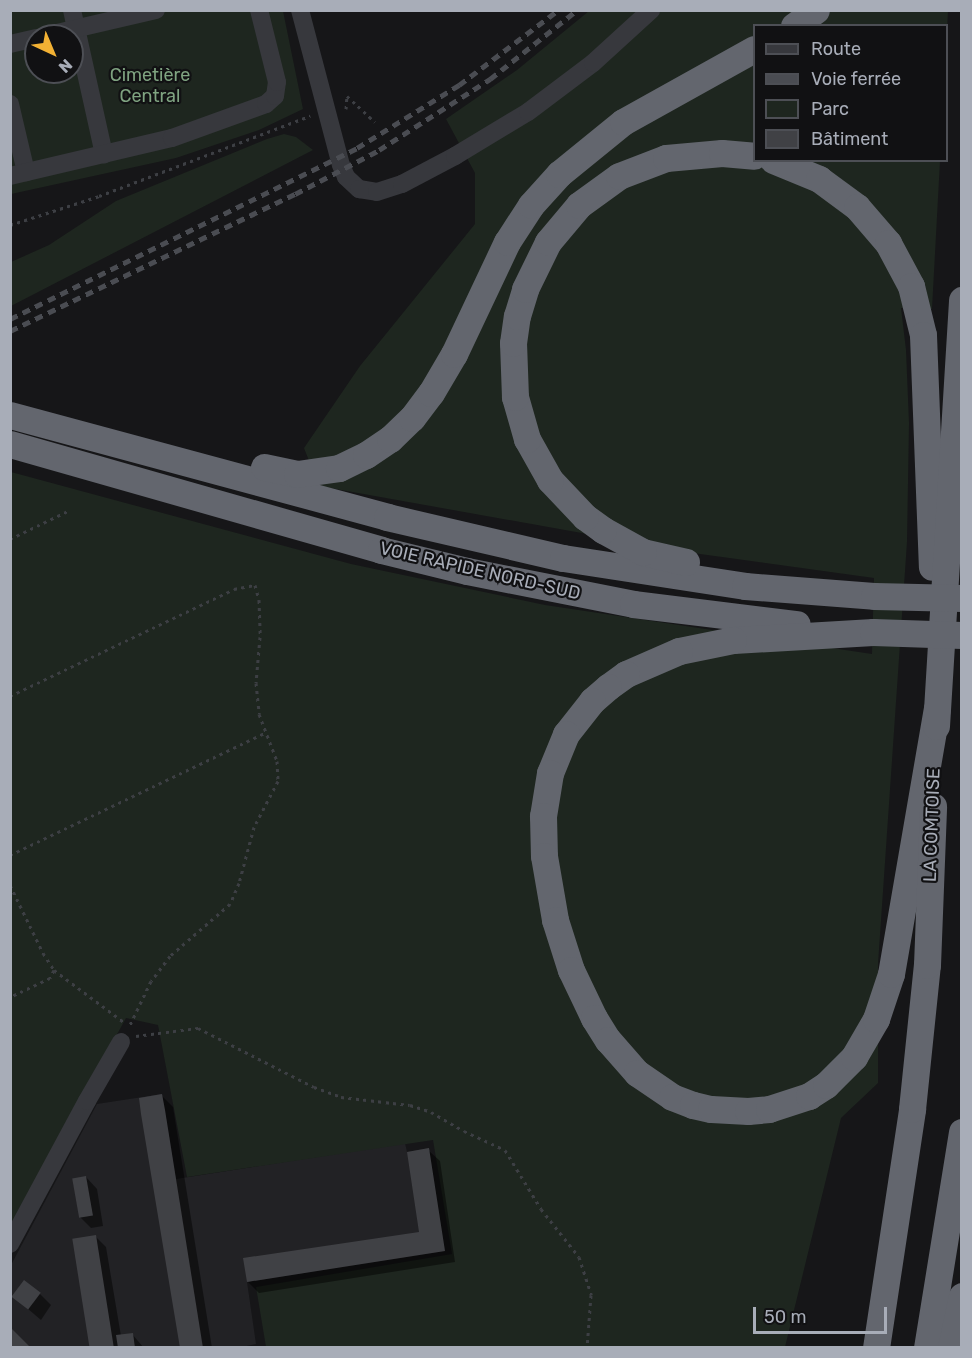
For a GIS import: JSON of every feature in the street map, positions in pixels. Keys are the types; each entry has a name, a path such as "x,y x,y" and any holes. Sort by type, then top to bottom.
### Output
{"highway":[{"path":"797,24 816,10"},
{"path":"117,444 219,456 297,474 339,468 366,455 398,432 431,393 454,354 507,242 531,205 559,174 588,147 623,122 753,50"},
{"path":"753,156 695,154 666,158 642,166 600,189 562,223 535,265 517,316 512,374 520,416 527,439 550,480 585,516 643,552 664,558 761,573 874,596"},
{"path":"778,162 819,179 857,207 888,243 910,286 923,335 931,562 952,640"},
{"name":"LA COMTOISE","path":"876,1347 912,1109 926,976 937,709 952,640 962,300"},
{"name":"VOIE RAPIDE NORD-SUD","path":"10,415 387,517 562,558 745,586 874,596 962,598"},
{"name":"VOIE RAPIDE NORD-SUD","path":"10,444 381,550 467,571 633,604 952,640"},
{"path":"873,632 732,640 679,651 626,674 608,687 592,701 566,734 550,772 543,816 544,856 555,920 571,970 594,1018 615,1049 637,1073 672,1097 693,1105 748,1112 769,1109 808,1096 826,1085 854,1057 876,1019 891,974 937,709"},
{"path":"927,1347 962,1132"},
{"path":"951,1347 962,1296"}],"street":[{"path":"84,27 156,10"},
{"path":"10,104 18,174 172,138 266,104 275,96 277,82 259,10"},
{"path":"300,10 341,165 352,184 367,192 388,190 455,156 528,112 593,63 651,10"},
{"path":"84,65 104,154"},
{"path":"10,1244 125,1034"}],"path":[{"path":"353,99 375,122"},
{"path":"10,225 99,196 326,110"},
{"path":"10,539 68,511"},
{"path":"10,696 234,589 255,585 259,600 260,637 256,683 260,714 277,760 278,781 254,827 239,883 230,904 170,956 151,981 125,1034"},
{"path":"10,855 266,733"},
{"path":"10,885 54,970 125,1034 138,1037 198,1029 314,1087 341,1097 410,1105 431,1112 464,1131 505,1150 541,1209 579,1257 591,1295 587,1347"},
{"path":"10,997 50,978 54,970"}],"shaded area":[{"path":"162,1094 176,1179 405,1143 407,1152 429,1148 445,1251 247,1282 256,1344 237,1348 11,1348 11,1265 97,1104"}],"green space":[{"name":"Cimetière Central","path":"10,11 283,11 303,109 259,130 176,158 11,194"},
{"path":"589,11 948,11 947,24 753,24 753,162 940,162 932,309 901,308 906,350 909,423 907,542 878,964 878,1083 841,1118 785,1347 266,1347 256,1287 452,1254 433,1140 187,1177 158,1025 126,1018 11,1228 11,472 351,564 545,605 872,654 874,578 693,553 319,486 304,448 360,366 475,224 475,173 446,119 517,70"},
{"path":"284,134 296,137 313,150 11,306 11,262 49,245 116,201"}],"building":[{"path":"162,1094 203,1348 180,1348 141,1114 139,1098"},
{"path":"429,1148 445,1251 247,1282 243,1258 419,1232 407,1152"},
{"path":"86,1176 93,1215 79,1218 72,1178"},
{"path":"96,1235 114,1348 90,1348 72,1239"},
{"path":"24,1280 41,1293 28,1309 11,1297"},
{"path":"10,1327 31,1348 10,1348"},
{"path":"133,1333 135,1348 118,1348 116,1335"}],"railway":[{"path":"10,319 357,148 459,85 558,10"},
{"path":"10,331 295,194 379,150 490,79 577,10"}]}
